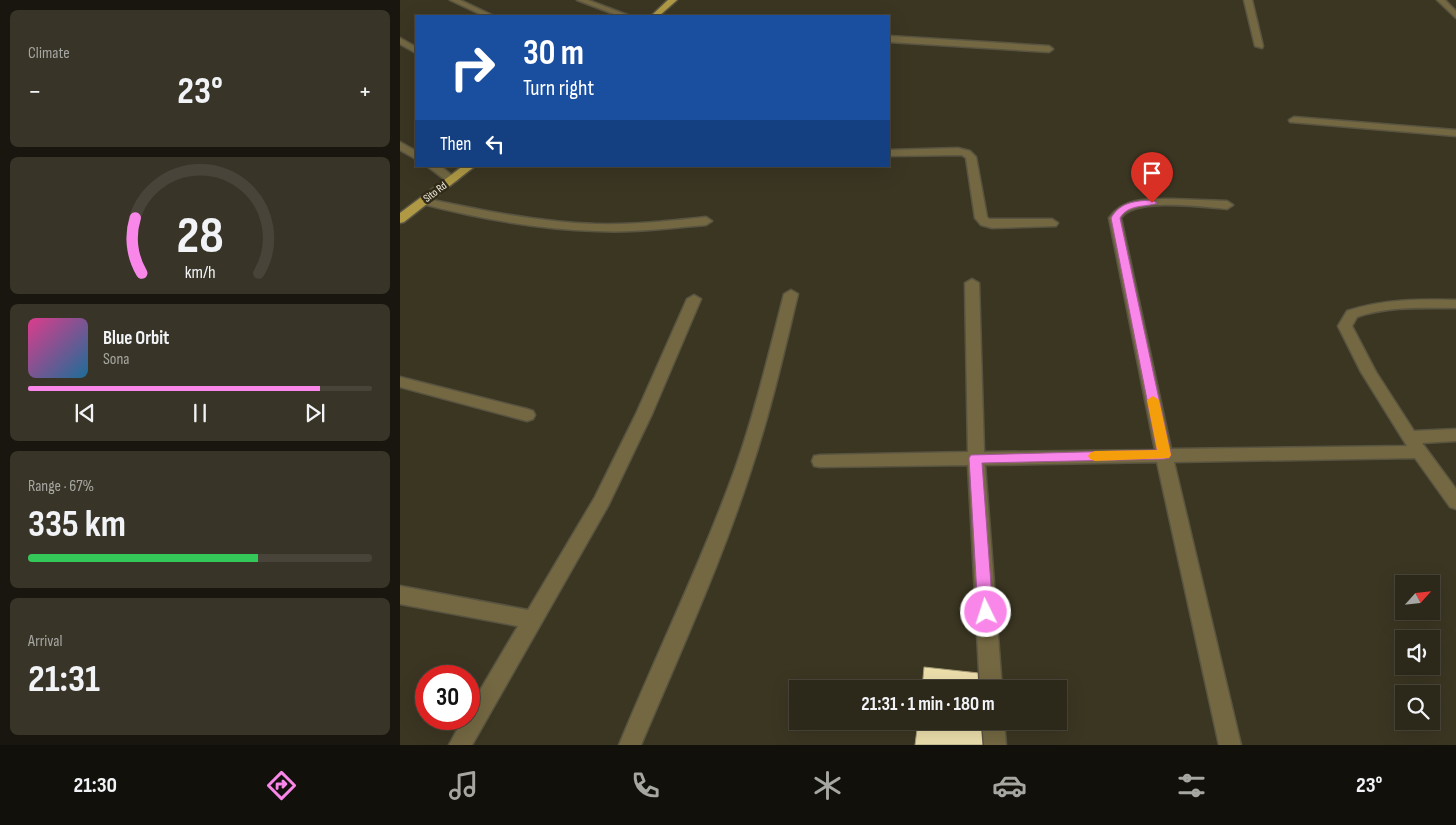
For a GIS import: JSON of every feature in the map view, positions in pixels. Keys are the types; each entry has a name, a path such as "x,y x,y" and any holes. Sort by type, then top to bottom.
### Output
{"main road":[{"path":"656,15 673,0"},
{"name":"Sito Rd","path":"400,218 469,167"}],"street":[{"path":"454,0 488,15"},
{"path":"581,0 623,15"},
{"path":"1248,0 1259,46"},
{"path":"1441,0 1456,16"},
{"path":"890,39 1050,49"},
{"path":"400,42 415,50"},
{"path":"1294,120 1456,132"},
{"path":"400,145 415,155"},
{"path":"890,152 958,151 966,153 971,157 981,218 985,222 992,224 1052,223"},
{"path":"433,167 452,180"},
{"path":"423,201 537,223 583,228 636,228 706,221"},
{"path":"1227,205 1134,204 1120,210 1115,218 1164,455 1230,745"},
{"path":"972,283 976,458 990,680"},
{"path":"630,745 683,624 736,491 766,390 791,294"},
{"path":"460,745 602,501 644,414 694,299"},
{"path":"1456,304 1401,304 1370,307 1352,314 1345,326 1408,437 1456,502"},
{"path":"400,382 527,415"},
{"path":"1408,437 1456,435"},
{"path":"820,461 1419,452"},
{"path":"400,595 533,620"},
{"path":"994,730 995,745"}],"building":[{"path":"924,667 988,674 988,680 923,680"},
{"path":"917,730 985,730 984,745 915,745"}],"slow traffic":[{"path":"1095,456 1164,455 1153,400"}],"route":[{"path":"986,612 976,458 1164,455 1115,218 1120,210 1134,204 1152,203"}]}
